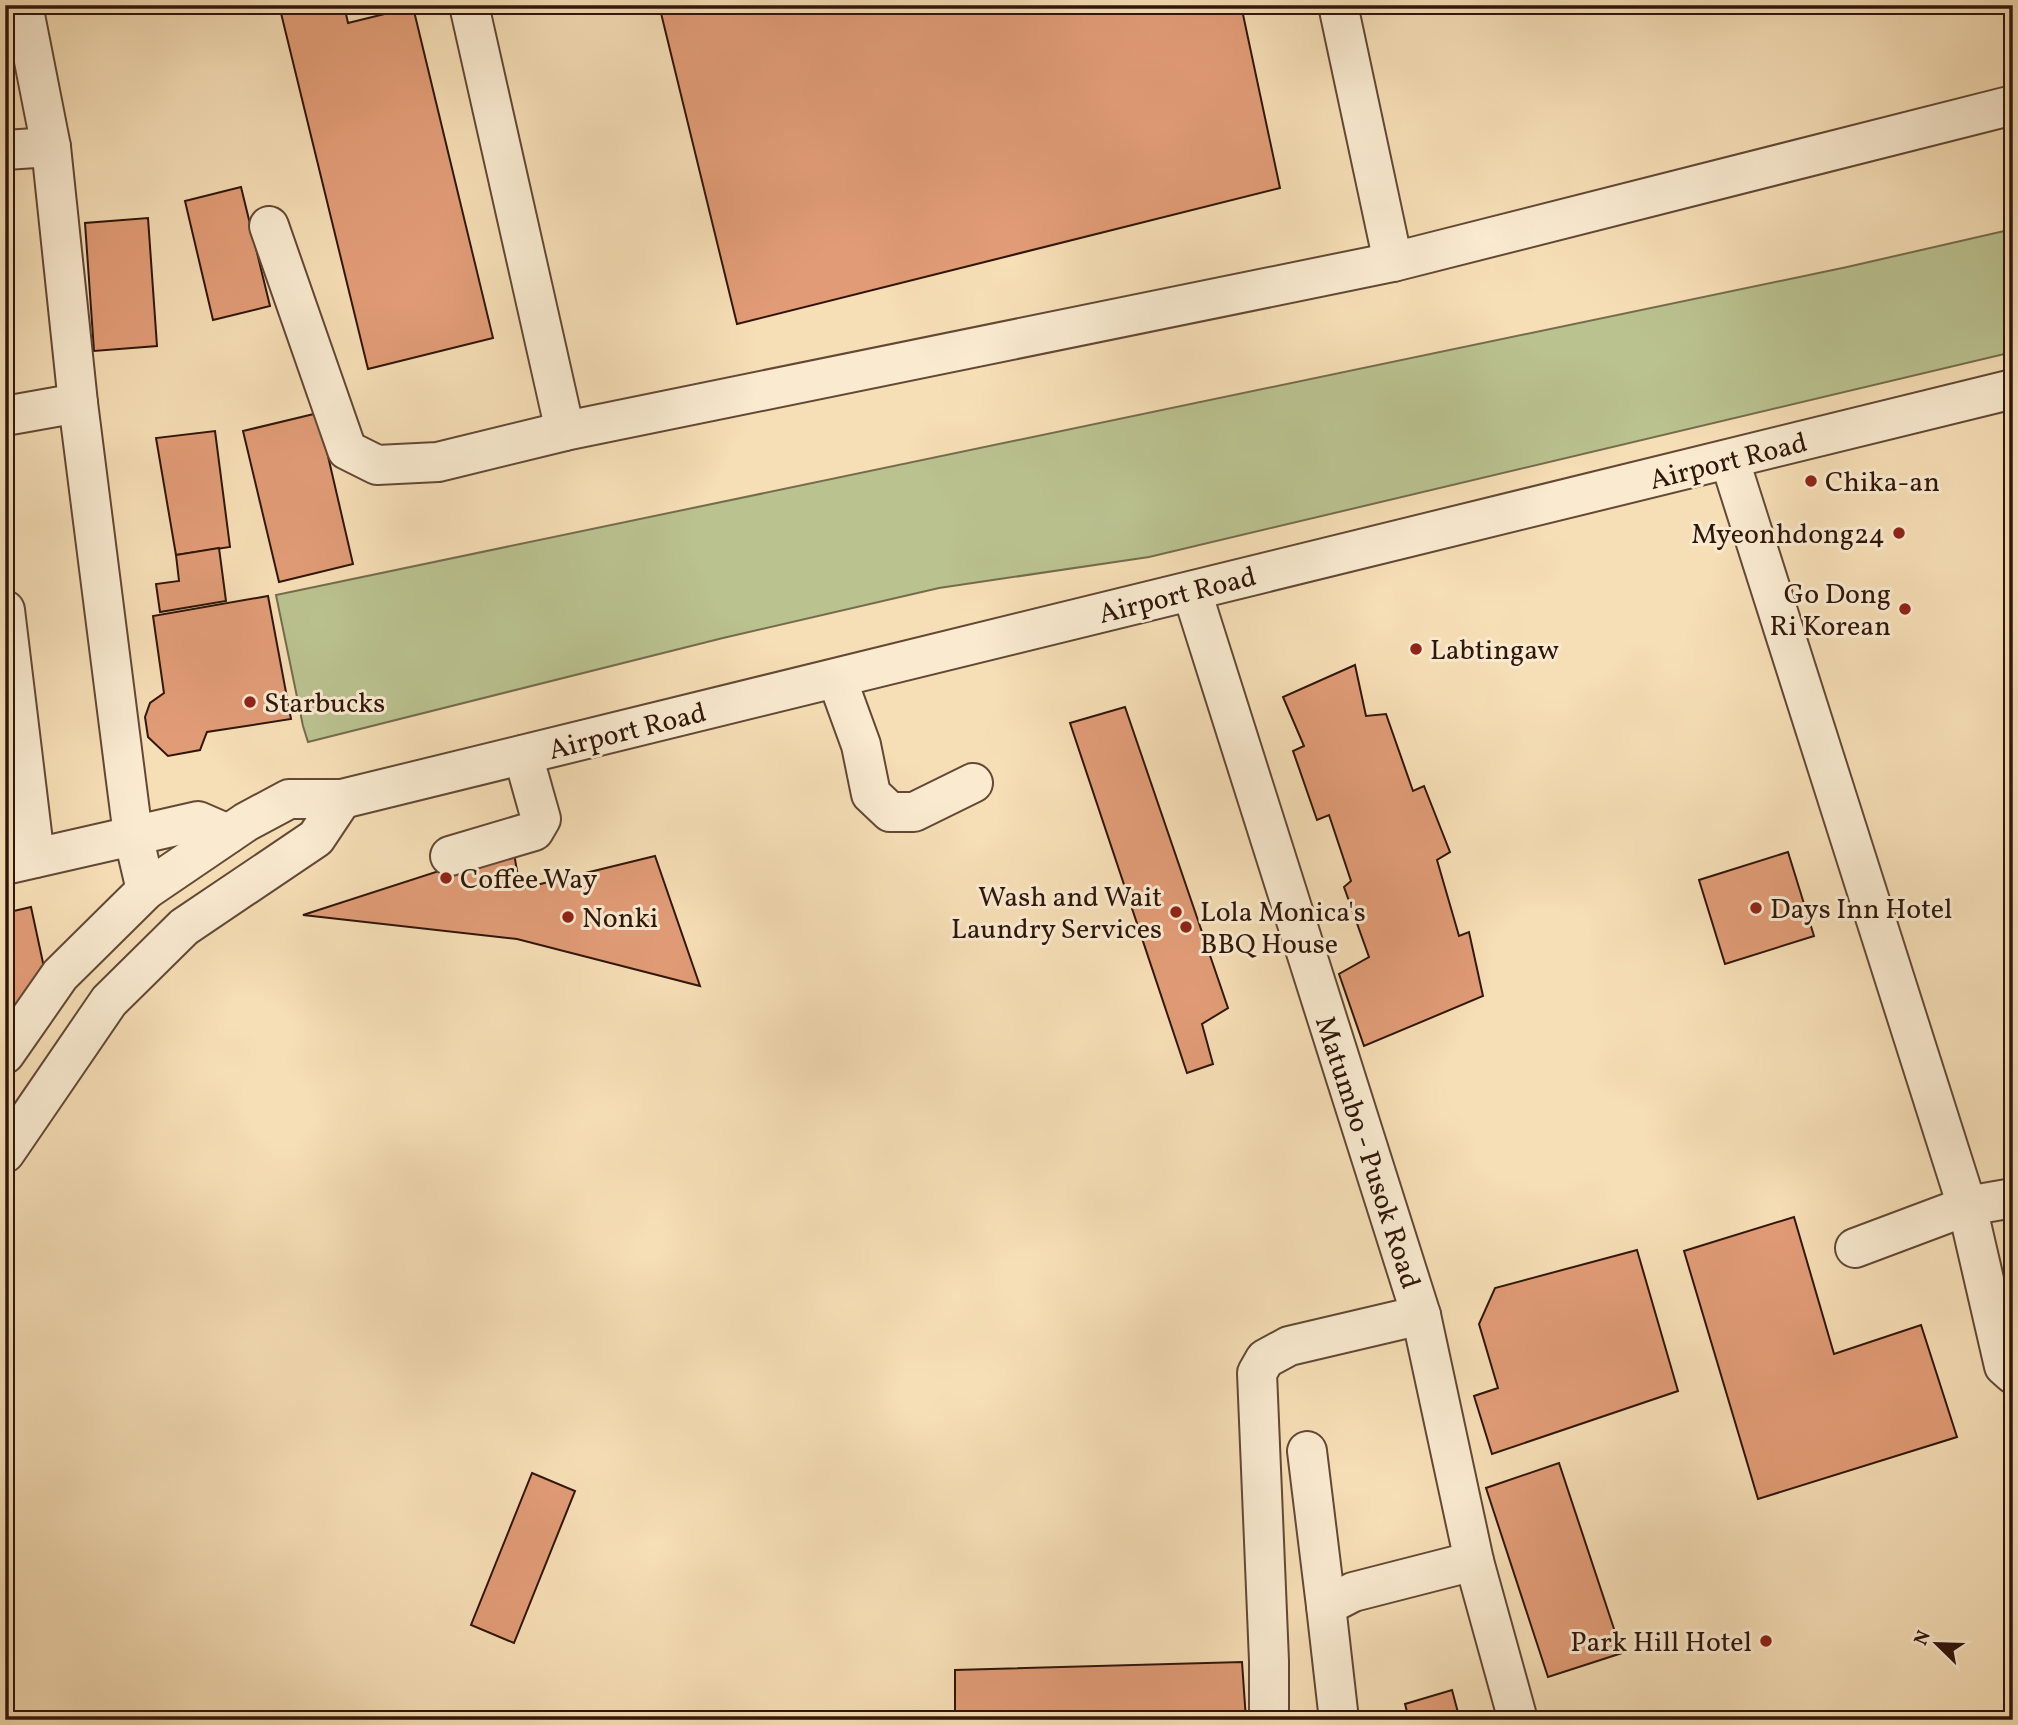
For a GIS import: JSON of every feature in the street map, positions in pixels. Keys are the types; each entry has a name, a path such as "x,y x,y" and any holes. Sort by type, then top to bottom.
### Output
{"street":[{"path":"23,5 51,147 78,403 133,835 146,890"},
{"path":"469,5 565,431"},
{"path":"1338,5 1394,261"},
{"path":"269,226 347,450 377,465 438,462 565,431 1394,261 2013,105"},
{"path":"5,150 51,147"},
{"name":"Airport Road","path":"5,1054 60,975 146,890 228,834 289,799 342,799 1730,461 2013,389"},
{"path":"5,416 78,403"},
{"path":"1730,461 1967,1206 2004,1366 2013,1374"},
{"name":"Matumbo - Pusok Road","path":"1192,592 1421,1315 1474,1561 1518,1720"},
{"path":"5,610 20,862 198,821 228,834"},
{"path":"836,679 861,745 871,794 890,812 914,812 973,783"},
{"path":"450,856 534,831 541,819 523,755"},
{"path":"5,1153 109,1001 184,927 316,838 342,799"},
{"path":"1855,1248 1967,1206 2013,1198"},
{"path":"1269,1720 1257,1373 1265,1359 1289,1346 1421,1315"},
{"path":"1307,1451 1339,1720"},
{"path":"1326,1606 1353,1592 1474,1561"}],"green space":[{"path":"2013,229 2013,352 1149,557 939,588 723,638 308,742 303,726 276,595 1847,267"}],"building":[{"path":"279,5 344,5 348,23 413,7 493,338 368,369"},
{"path":"659,5 1241,5 1280,188 737,324"},
{"path":"241,187 270,306 213,320 185,201"},
{"path":"148,218 157,346 94,351 85,223"},
{"path":"5,227 10,271 5,272"},
{"path":"318,413 353,564 279,582 243,431"},
{"path":"215,431 230,547 176,555 156,438"},
{"path":"219,548 226,601 160,612 156,584 179,581 176,555"},
{"path":"268,596 291,719 207,732 200,750 168,756 148,737 145,717 150,703 164,693 153,616"},
{"path":"1355,665 1366,716 1386,714 1413,791 1424,786 1450,852 1437,860 1459,936 1469,932 1483,996 1364,1046 1339,974 1369,957 1344,887 1351,881 1329,815 1317,820 1293,751 1304,746 1283,697"},
{"path":"1125,707 1228,1008 1202,1024 1213,1064 1187,1073 1070,723"},
{"path":"513,847 520,889 655,856 700,986 517,939 303,915"},
{"name":"Days Inn Hotel","path":"1788,852 1814,936 1725,964 1699,880"},
{"path":"31,907 45,972 5,1021 5,913"},
{"path":"1794,1217 1834,1354 1921,1325 1957,1437 1758,1499 1684,1251"},
{"path":"1637,1250 1678,1391 1492,1454 1474,1396 1498,1388 1479,1324 1495,1288"},
{"path":"1559,1463 1622,1653 1548,1677 1486,1488"},
{"path":"532,1473 575,1491 514,1643 471,1625"},
{"path":"1242,1662 1246,1720 955,1720 955,1670"},
{"path":"1452,1690 1460,1720 1409,1720 1405,1704"}],"place":[{"name":"Chika-an","path":"1811,481"},
{"name":"Myeonhdong24","path":"1899,533"},
{"name":"Go Dong Ri Korean","path":"1905,609"},
{"name":"Labtingaw","path":"1416,649"},
{"name":"Starbucks","path":"250,702"},
{"name":"Coffee Way","path":"446,878"},
{"name":"Days Inn Hotel","path":"1756,908"},
{"name":"Wash and Wait Laundry Services","path":"1176,912"},
{"name":"Nonki","path":"568,917"},
{"name":"Lola Monica's BBQ House","path":"1186,927"},
{"name":"Park Hill Hotel","path":"1766,1641"}]}
